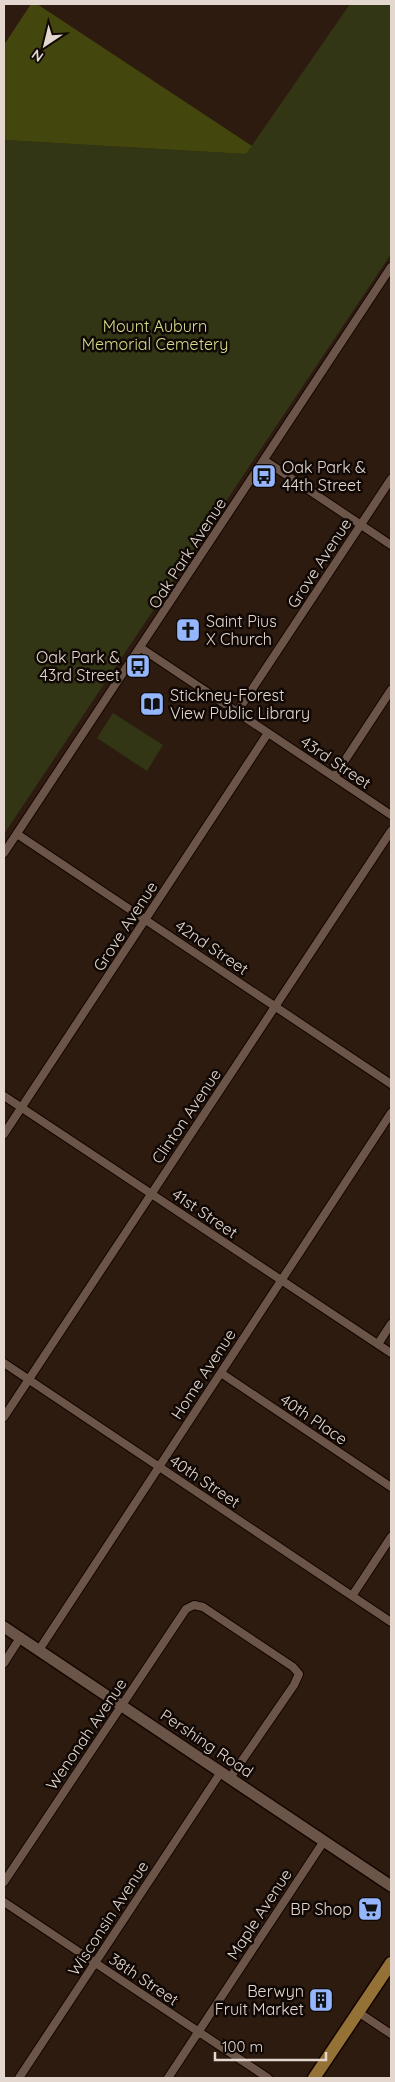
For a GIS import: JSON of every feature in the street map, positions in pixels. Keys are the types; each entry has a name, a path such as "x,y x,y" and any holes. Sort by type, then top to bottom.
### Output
{"main road":[{"name":"Pershing Road","path":"4,1627 391,1886"},
{"path":"314,2078 391,1963"}],"street":[{"name":"Oak Park Avenue","path":"4,854 390,271"},
{"path":"264,460 391,545"},
{"name":"Grove Avenue","path":"237,712 391,479"},
{"name":"43rd Street","path":"141,648 391,815"},
{"path":"334,777 391,690"},
{"name":"Grove Avenue","path":"4,1134 268,733"},
{"name":"Clinton Avenue","path":"4,1417 391,831"},
{"name":"42nd Street","path":"17,834 391,1084"},
{"name":"41st Street","path":"4,1096 391,1353"},
{"name":"Home Avenue","path":"39,1650 391,1113"},
{"path":"378,1344 391,1324"},
{"name":"40th Street","path":"4,1363 391,1622"},
{"name":"40th Place","path":"221,1373 391,1487"},
{"path":"352,1596 391,1537"},
{"name":"Wenonah Avenue","path":"4,1882 186,1609 194,1606 203,1607 293,1667 298,1674"},
{"path":"4,1663 20,1638"},
{"name":"Wisconsin Avenue","path":"19,2078 95,1963 225,1775 294,1685 298,1674"},
{"name":"Maple Avenue","path":"168,2078 324,1840"},
{"name":"38th Street","path":"4,1902 268,2078"},
{"path":"358,2012 391,2034"}],"green space":[{"path":"31,4 37,4 252,146 246,154 4,140 4,45"},
{"name":"Mount Auburn Memorial Cemetery","path":"350,4 391,4 391,254 4,834 4,140 246,154"},
{"path":"113,713 163,745 147,771 97,738"}],"place":[{"name":"Oak Park & 44th Street","path":"264,476"},
{"name":"Saint Pius X Church","path":"188,630"},
{"name":"Oak Park & 43rd Street","path":"138,666"},
{"name":"Stickney-Forest View Public Library","path":"152,704"},
{"name":"BP Shop","path":"370,1909"},
{"name":"Berwyn Fruit Market","path":"321,2000"}]}
